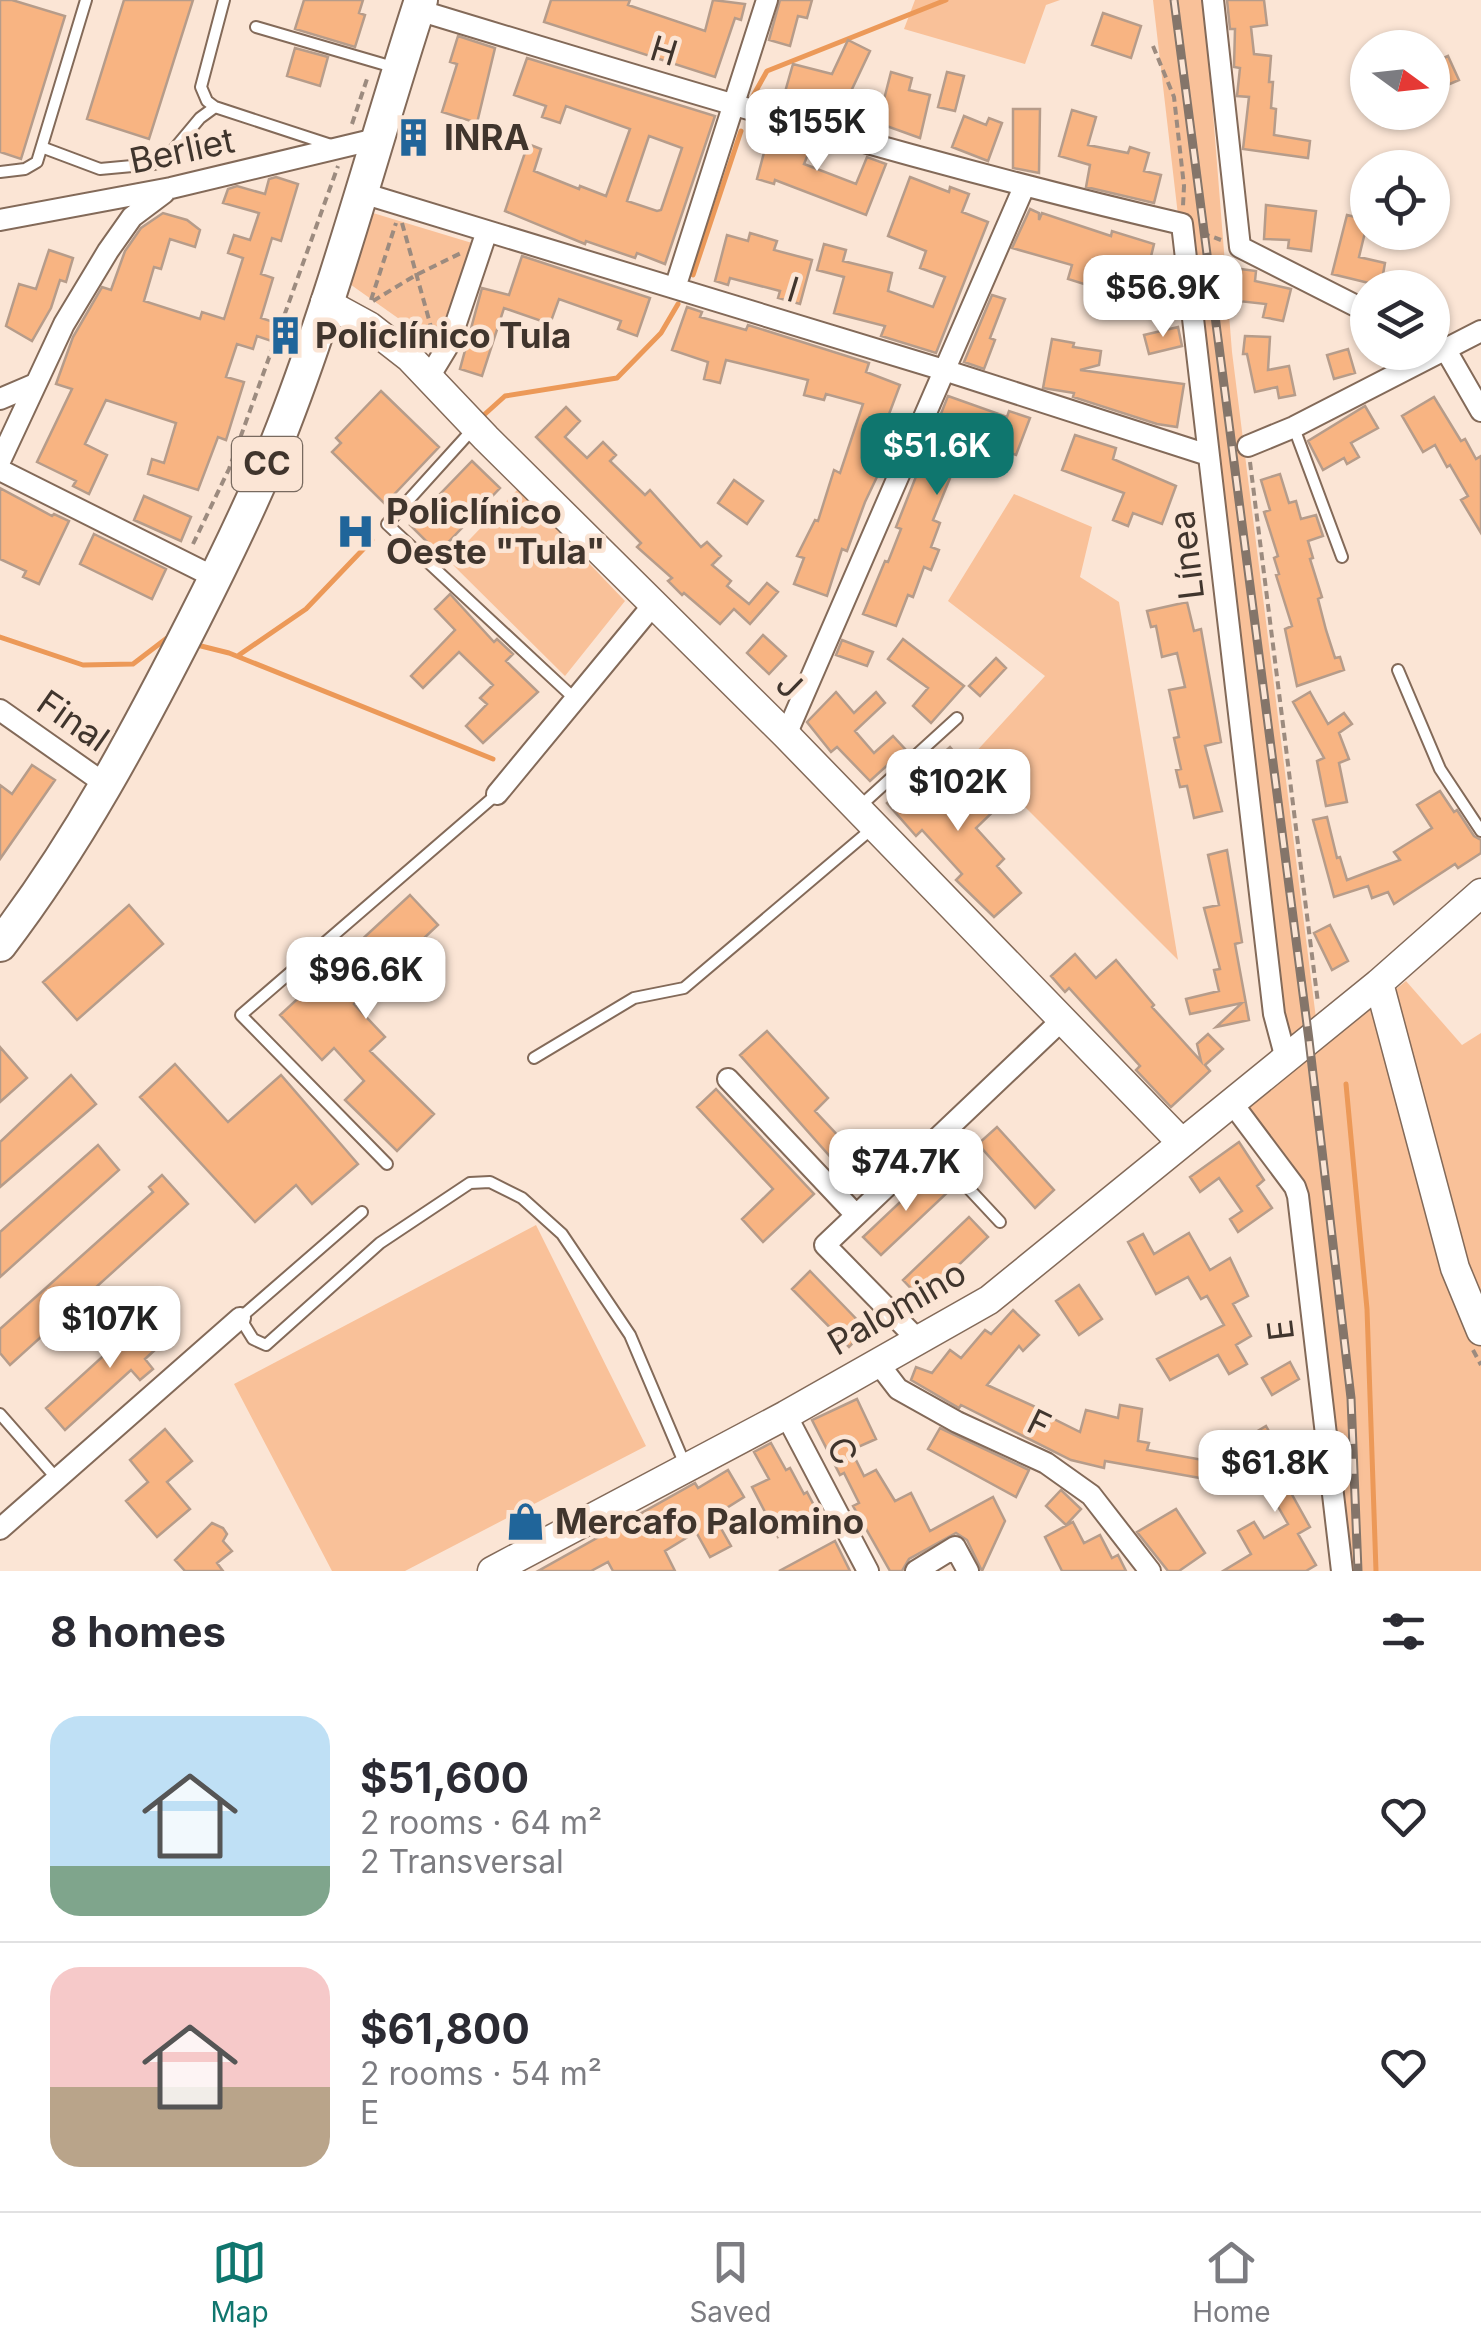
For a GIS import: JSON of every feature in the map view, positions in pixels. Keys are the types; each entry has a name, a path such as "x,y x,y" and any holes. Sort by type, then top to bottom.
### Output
{"main road":[{"name":"CC","path":"0,945 108,786 216,578 282,430 360,192 354,144 386,65 420,5"},
{"name":"J","path":"325,302 369,326 410,358 434,368 476,426 786,735 1182,1143"},
{"name":"Palomino","path":"492,1571 786,1415 988,1300 1379,983 1481,893"},
{"path":"1379,983 1455,1268 1481,1330"}],"street":[{"path":"674,288 767,0"},
{"path":"1212,0 1240,247 1350,303"},
{"name":"H","path":"420,5 735,107 1024,187 1182,224"},
{"name":"Berliet","path":"0,220 171,188 354,144"},
{"path":"786,735 1024,187"},
{"path":"0,461 64,324 108,251 132,218 171,188"},
{"name":"I","path":"360,192 486,237 674,288 1208,454"},
{"name":"Línea","path":"1182,224 1272,994 1286,1059"},
{"path":"434,368 449,344 486,237"},
{"path":"1450,344 1481,332"},
{"path":"1450,363 1481,411"},
{"path":"1248,446 1294,427 1399,370"},
{"path":"0,398 33,386"},
{"path":"0,470 216,578"},
{"path":"497,794 653,605"},
{"name":"Final","path":"0,710 108,786"},
{"path":"918,1340 824,1245 1062,1020"},
{"path":"728,1078 856,1215"},
{"name":"E","path":"1232,1103 1295,1186 1298,1196 1341,1570"},
{"path":"0,1529 240,1318"},
{"name":"F","path":"878,1363 898,1389 957,1422 1046,1463 1091,1495 1150,1571"},
{"name":"C","path":"786,1415 868,1571"},
{"path":"916,1571 955,1547 968,1571"}],"lane":[{"path":"0,172 25,170 37,162 44,148 86,0"},
{"path":"224,0 201,88 207,101 215,107 354,144"},
{"path":"256,27 386,65"},
{"path":"44,148 100,169 154,164 164,160 200,118 215,107"},
{"path":"476,426 387,524 575,700"},
{"path":"1294,427 1342,557"},
{"path":"1398,670 1440,770 1481,831"},
{"path":"534,1058 634,998 684,988 866,818 957,718"},
{"path":"388,1164 241,1015 497,794"},
{"path":"929,1146 1000,1222"},
{"path":"362,1212 240,1318 254,1339 266,1346 380,1242 470,1183 490,1182 522,1198 562,1234 630,1335 686,1468"},
{"path":"0,1414 58,1480"}],"path":[{"path":"1153,46 1174,97 1184,186 1182,224 1240,247"},
{"path":"184,562 229,469 386,65"},
{"path":"434,368 416,275 400,213 370,304 416,275 486,237"},
{"path":"1248,446 1321,1030"}],"shaded area":[{"path":"915,0 1060,0 1046,5 1025,64 904,29"},
{"path":"1153,0 1204,0 1232,352 1320,1050 1406,981 1462,1045 1481,1033 1481,1571 1332,1571 1298,1196 1233,1114 1286,1059 1241,758"},
{"path":"373,213 472,243 436,345 347,282"},
{"path":"518,489 625,601 565,676 449,561"},
{"path":"1014,494 1092,527 1080,577 1119,602 1178,960 973,755 1045,676 948,601"},
{"path":"536,1225 646,1446 405,1571 332,1571 234,1384"}],"building":[{"path":"0,0 65,16 21,159 0,152"},
{"path":"124,0 193,0 149,139 87,119"},
{"path":"304,0 363,0 359,13 365,15 355,47 295,29"},
{"path":"551,0 630,0 628,5 705,31 713,0 745,4 741,20 735,18 715,77 544,22"},
{"path":"780,0 812,0 807,18 798,16 790,46 769,40"},
{"path":"1227,0 1264,0 1267,25 1251,27 1254,54 1271,56 1274,135 1310,141 1308,158 1243,149 1249,97 1237,96 1240,68 1234,67 1235,29 1230,29"},
{"path":"1103,13 1141,26 1131,58 1092,45"},
{"path":"458,36 495,48 477,123 442,112 457,64 450,62"},
{"path":"848,40 870,51 844,106 811,91 810,98 785,92 793,64 832,74"},
{"path":"295,48 328,57 320,86 287,76"},
{"path":"527,58 715,116 665,264 637,253 635,258 586,241 585,244 505,211 528,144 541,149 534,171 606,196 630,129 566,106 560,123 542,117 546,106 514,95","holes":["649,136 682,148 661,210 627,201"]},
{"path":"1450,60 1459,80 1450,84"},
{"path":"891,72 912,78 909,90 930,95 920,138 878,123"},
{"path":"947,72 964,76 955,111 938,107"},
{"path":"1013,109 1040,109 1039,173 1013,168"},
{"path":"1072,110 1096,117 1088,145 1128,153 1130,147 1149,153 1144,171 1161,175 1154,203 1086,187 1090,165 1059,156"},
{"path":"964,116 986,125 989,118 1002,123 988,161 952,147"},
{"path":"770,130 813,142 804,164 856,184 867,157 886,164 866,215 775,180 774,184 757,179"},
{"path":"276,177 298,184 281,241 272,238 261,274 273,278 261,318 295,329 289,347 257,336 253,349 237,344 226,377 244,382 226,440 218,437 198,490 148,474 152,459 164,463 176,423 106,400 85,444 107,455 89,494 73,486 76,481 37,462 72,389 56,384 73,337 102,287 111,290 125,251 141,228 163,213 187,220 200,230 195,247 170,239 161,269 154,267 144,301 200,319 202,312 224,319 243,258 228,253 234,235 250,240 259,213 223,203 228,189 237,186 265,194 269,179"},
{"path":"910,177 949,192 950,187 969,194 962,212 988,222 936,353 881,336 885,326 834,313 844,277 817,270 824,244 846,250 843,261 892,273 888,291 933,307 945,277 920,268 926,251 888,236"},
{"path":"1266,205 1316,211 1311,251 1288,248 1289,240 1264,239"},
{"path":"1030,209 1039,213 1039,220 1042,213 1111,236 1112,231 1154,244 1148,269 1122,262 1118,277 1092,269 1087,285 1068,279 1072,265 1012,248"},
{"path":"1347,215 1350,216 1350,250 1361,250 1359,257 1385,263 1384,270 1350,270 1350,278 1332,274"},
{"path":"750,233 777,241 774,250 812,260 800,304 778,298 780,291 730,278 728,285 715,281 727,235 748,241"},
{"path":"49,250 73,258 66,282 60,280 51,308 32,341 6,326 19,284 36,289"},
{"path":"522,256 650,298 637,336 618,329 621,321 559,299 550,324 504,308 482,376 460,369 482,288 509,295"},
{"path":"1241,269 1256,271 1255,281 1291,289 1283,321 1263,317 1266,304 1238,301"},
{"path":"992,295 1005,299 990,338 995,340 984,369 964,362"},
{"path":"687,307 702,312 700,317 746,330 748,325 869,363 866,372 900,385 883,430 897,435 847,551 842,549 827,596 794,584 804,558 797,556 815,520 818,521 834,470 840,473 863,404 826,394 824,400 804,395 808,380 726,360 720,383 704,379 708,362 672,350"},
{"path":"1178,327 1182,346 1149,354 1144,335"},
{"path":"1245,336 1270,337 1268,370 1289,366 1295,395 1279,398 1277,387 1255,392 1247,354 1243,354"},
{"path":"1052,339 1101,351 1099,365 1080,370 1184,384 1177,427 1073,397 1074,393 1043,388"},
{"path":"1348,349 1350,370 1355,373 1334,379 1327,355"},
{"path":"381,391 439,447 385,504 332,452 341,443 336,438"},
{"path":"948,396 1007,417 1009,411 1030,418 1016,455 983,443 977,457 961,451 933,520 940,523 931,547 939,550 931,570 924,567 913,597 908,595 896,626 863,614 901,529 896,527"},
{"path":"1434,397 1461,441 1465,439 1476,459 1481,456 1481,533 1461,500 1468,496 1450,465 1447,467 1435,445 1423,452 1402,416"},
{"path":"1365,406 1378,428 1351,443 1359,457 1347,464 1344,458 1323,470 1308,441"},
{"path":"566,407 580,421 565,437 587,458 603,442 616,455 610,461 645,495 650,490 701,547 707,542 721,556 712,565 731,581 727,586 749,604 767,583 778,592 750,624 734,609 720,624 682,595 668,581 672,578 637,547 641,543 536,437"},
{"path":"1075,435 1116,448 1113,459 1176,486 1162,524 1133,513 1128,526 1113,520 1124,493 1062,470"},
{"path":"472,461 500,488 438,553 410,525"},
{"path":"1280,474 1289,503 1296,501 1301,519 1316,515 1323,536 1308,541 1313,558 1310,559 1322,597 1318,599 1326,630 1335,658 1340,657 1344,670 1297,686 1285,629 1292,626 1276,575 1279,574 1274,558 1278,556 1264,512 1270,510 1261,480"},
{"path":"734,480 763,501 747,524 718,503"},
{"path":"0,488 69,521 39,584 23,577 26,571 0,559"},
{"path":"144,496 191,517 181,541 134,520"},
{"path":"94,534 166,569 152,599 80,564"},
{"path":"450,594 494,642 497,639 513,654 506,661 538,692 483,743 466,726 487,704 480,698 493,685 459,652 423,688 411,676 455,630 435,609"},
{"path":"1187,602 1194,631 1201,629 1221,742 1205,746 1222,811 1194,818 1187,786 1180,787 1176,770 1181,769 1174,738 1179,737 1169,690 1185,687 1177,653 1162,657 1156,626 1151,627 1147,611"},
{"path":"763,635 786,656 769,674 747,653"},
{"path":"903,639 964,686 931,723 913,706 928,688 888,659"},
{"path":"842,640 873,652 867,666 836,655"},
{"path":"996,658 1006,668 980,696 969,686"},
{"path":"836,692 854,713 876,692 885,703 855,731 874,753 893,736 905,749 870,781 837,747 831,752 807,722"},
{"path":"1310,692 1328,724 1344,713 1352,724 1339,733 1349,759 1339,763 1347,802 1326,806 1317,761 1324,758 1293,702"},
{"path":"950,747 961,760 929,787 956,817 987,788 1002,803 976,828 1004,859 997,866 1021,893 994,917 956,880 962,874 922,830 916,836 887,803"},
{"path":"32,765 55,780 0,859 0,785 12,794"},
{"path":"1440,791 1481,840 1481,853 1458,868 1455,864 1394,904 1388,892 1372,898 1368,886 1334,897 1313,820 1327,817 1347,880 1400,860 1394,852 1432,828 1417,805"},
{"path":"1227,850 1242,942 1235,944 1249,1020 1216,1027 1242,1003 1190,1014 1186,999 1219,991 1214,970 1220,969 1204,908 1219,905 1208,855"},
{"path":"410,895 438,925 354,1004 385,1037 370,1051 434,1114 397,1151 345,1100 364,1081 334,1048 322,1060 280,1015"},
{"path":"129,905 163,944 77,1020 43,982"},
{"path":"1330,925 1348,961 1332,970 1314,933"},
{"path":"1075,954 1096,978 1116,960 1201,1061 1197,1044 1208,1034 1223,1049 1205,1065 1210,1071 1171,1107 1136,1070 1140,1066 1069,988 1065,992 1051,976"},
{"path":"767,1031 828,1098 815,1111 857,1156 842,1170 740,1055"},
{"path":"0,1047 27,1078 0,1102"},
{"path":"175,1064 228,1122 281,1075 358,1164 312,1204 296,1185 255,1222 140,1097"},
{"path":"71,1075 96,1104 0,1187 0,1142"},
{"path":"716,1089 814,1194 763,1242 742,1219 773,1189 697,1107"},
{"path":"997,1127 1054,1190 1035,1208 978,1144"},
{"path":"1239,1142 1264,1180 1257,1186 1272,1208 1238,1232 1230,1219 1242,1211 1219,1178 1200,1192 1190,1177"},
{"path":"98,1145 119,1170 0,1277 0,1232"},
{"path":"932,1172 949,1191 881,1255 863,1237"},
{"path":"162,1175 188,1204 10,1365 0,1353 0,1329 153,1192 149,1187"},
{"path":"969,1217 988,1237 922,1300 903,1280"},
{"path":"1189,1233 1210,1270 1230,1258 1248,1296 1233,1304 1251,1336 1236,1345 1247,1364 1229,1374 1218,1355 1170,1380 1157,1359 1224,1325 1207,1296 1201,1299 1188,1277 1156,1294 1128,1242 1143,1234 1154,1254"},
{"path":"810,1271 866,1329 849,1347 792,1289"},
{"path":"1079,1285 1102,1319 1079,1335 1056,1301"},
{"path":"1013,1310 1039,1335 1023,1351 1019,1346 987,1385 1080,1432 1086,1410 1118,1418 1120,1405 1142,1409 1138,1441 1149,1443 1147,1450 1203,1460 1200,1478 1105,1461 1104,1468 1071,1460 961,1405 959,1408 911,1380 916,1367 932,1373 950,1350 961,1358 985,1330 991,1334"},
{"path":"167,1312 176,1322 153,1343 157,1348 145,1359 153,1369 140,1380 131,1370 65,1430 46,1408 111,1349 103,1340 116,1329 125,1338 138,1326 144,1333"},
{"path":"1290,1362 1299,1379 1272,1395 1262,1378"},
{"path":"857,1399 876,1439 851,1450 864,1476 876,1470 895,1501 911,1493 930,1531 993,1497 1005,1521 982,1571 967,1540 956,1533 909,1559 902,1571 890,1571 853,1506 859,1503 844,1473 840,1475 812,1420"},
{"path":"1266,1426 1300,1485 1290,1491 1310,1527 1298,1534 1316,1565 1306,1571 1223,1571 1251,1554 1238,1531 1254,1522 1264,1538 1288,1524 1257,1470 1251,1473 1242,1458 1259,1449 1251,1435"},
{"path":"940,1428 1029,1470 1016,1497 928,1449"},
{"path":"165,1429 192,1461 167,1482 190,1509 157,1537 126,1501 148,1482 130,1460"},
{"path":"771,1443 819,1515 778,1537 752,1487 769,1479 754,1452"},
{"path":"728,1470 744,1497 714,1516 731,1546 710,1557 696,1532 665,1551 675,1571 613,1571 608,1562 591,1571 538,1571 695,1483 698,1488"},
{"path":"1061,1490 1081,1509 1066,1525 1046,1506"},
{"path":"1176,1509 1205,1553 1179,1571 1168,1571 1137,1532"},
{"path":"1073,1522 1084,1543 1100,1535 1112,1558 1118,1555 1126,1571 1062,1571 1045,1537"},
{"path":"212,1523 223,1528 227,1534 223,1541 232,1551 217,1563 223,1571 185,1571 175,1560"},
{"path":"835,1541 850,1571 779,1571"}],"waterway":[{"path":"753,96 767,71 946,0"},
{"path":"693,275 741,131"},
{"path":"485,414 505,396 617,378 661,333 678,304"},
{"path":"239,655 306,609 372,540"},
{"path":"0,637 83,665 133,664 167,638 172,639"},
{"path":"193,644 229,653 493,759"},
{"path":"1346,1084 1367,1309 1376,1571"}],"railway":[{"path":"1174,0 1309,1040 1351,1398 1358,1571"}],"place":[{"name":"INRA","path":"414,138"},
{"name":"Policlínico Tula","path":"285,336"},
{"name":"Policlínico Oeste \"Tula\"","path":"356,532"},
{"name":"Mercafo Palomino","path":"525,1522"}]}
